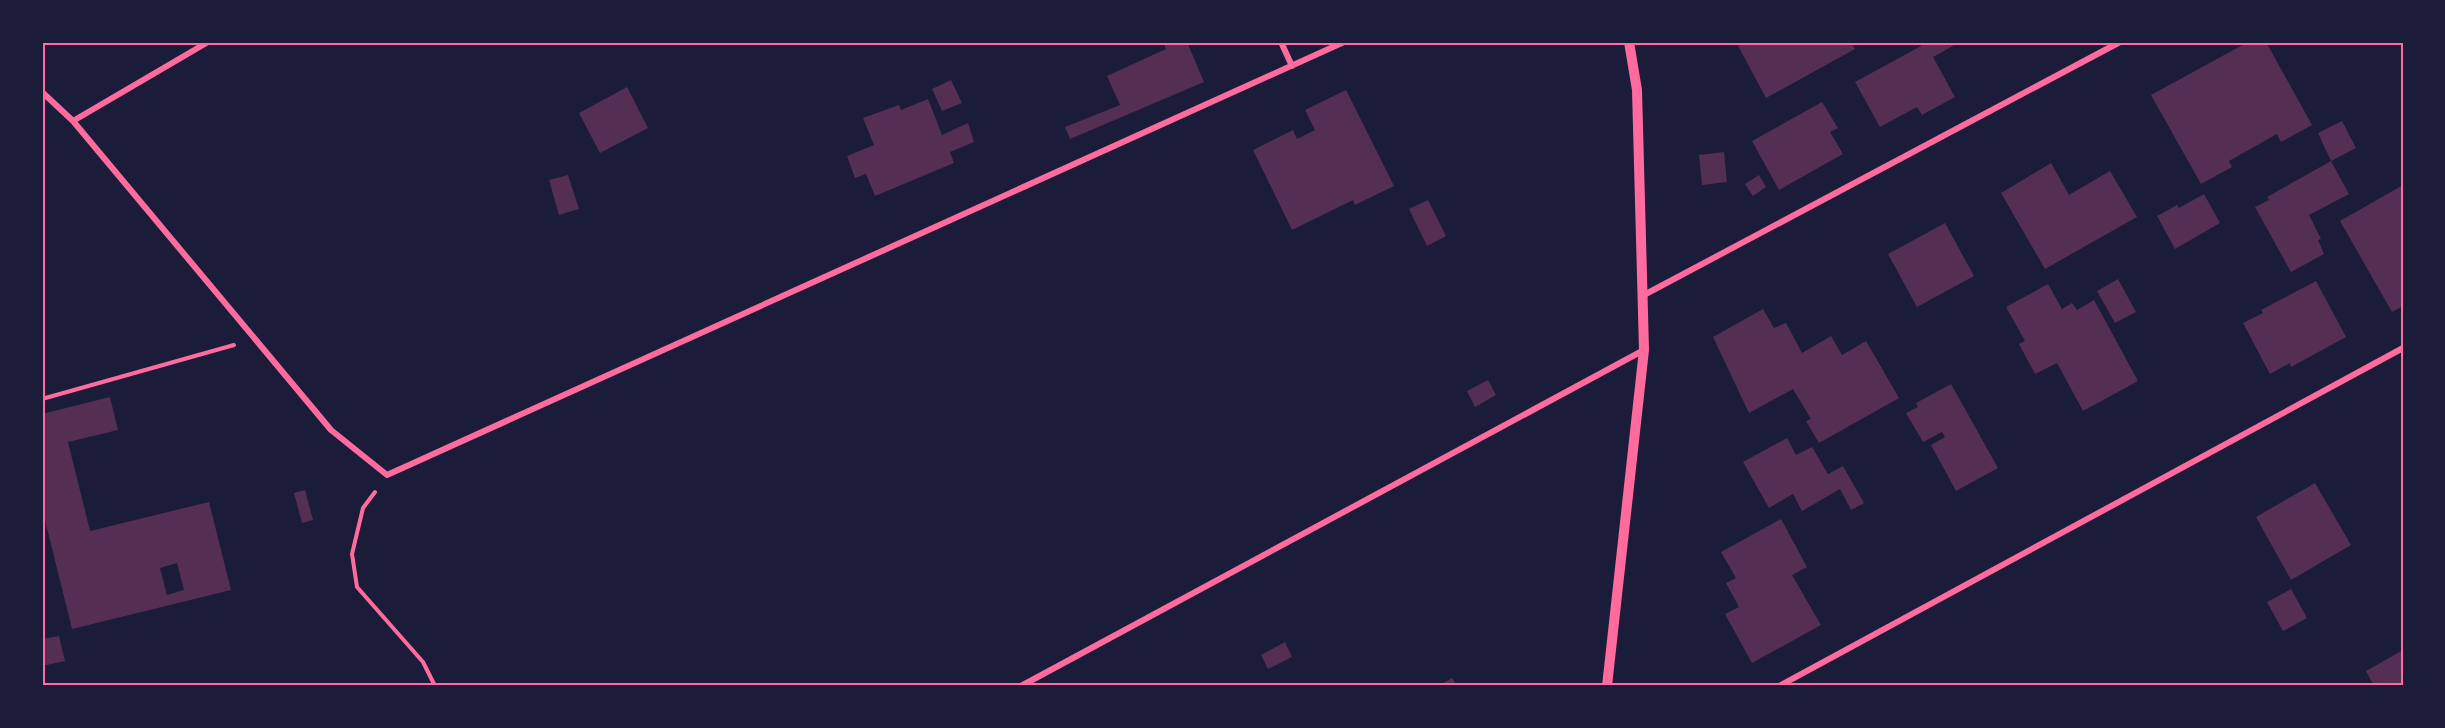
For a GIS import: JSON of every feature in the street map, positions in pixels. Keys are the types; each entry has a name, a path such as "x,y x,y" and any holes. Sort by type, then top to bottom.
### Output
{"street":[{"path":"73,121 208,42"},
{"path":"1281,42 1292,66"},
{"path":"42,92 73,121 331,430 387,475 1344,42"},
{"path":"1607,686 1644,350 1637,90 1629,42"},
{"path":"1642,296 2120,42"},
{"path":"1779,686 2403,348"},
{"path":"1021,686 1644,350"}],"path":[{"path":"42,399 255,339"},
{"path":"387,475 363,508 352,554 357,588 423,662 435,686"}],"building":[{"path":"1163,42 1187,42 1204,82 1070,139 1065,127 1120,105 1107,76 1166,49"},
{"path":"1736,42 1851,42 1855,49 1766,98"},
{"path":"1919,42 1951,42 1953,46 1933,57 1955,97 1922,115 1917,107 1880,127 1855,82 1921,46"},
{"path":"2248,42 2266,42 2312,125 2281,142 2277,134 2229,161 2232,167 2201,184 2151,95"},
{"path":"951,80 962,103 942,111 932,89"},
{"path":"627,87 648,128 600,153 579,113"},
{"path":"1346,90 1394,186 1355,205 1353,200 1292,230 1253,150 1293,130 1297,139 1315,130 1305,110"},
{"path":"928,99 942,135 968,123 974,142 950,152 954,163 875,196 866,174 855,178 847,156 874,145 863,118 899,105 901,110"},
{"path":"1822,102 1838,128 1830,132 1843,154 1779,190 1752,141"},
{"path":"2342,121 2356,148 2331,161 2318,133"},
{"path":"1724,152 1727,182 1702,185 1699,155"},
{"path":"2331,161 2349,194 2309,215 2321,239 2318,240 2324,254 2291,272 2255,207 2269,200 2267,197"},
{"path":"2051,163 2069,195 2110,171 2137,217 2045,269 2001,193"},
{"path":"568,175 579,209 559,215 549,180"},
{"path":"1759,175 1766,187 1753,196 1745,184"},
{"path":"2403,185 2403,306 2392,312 2340,221"},
{"path":"2204,194 2220,223 2175,249 2157,216 2177,205 2179,208"},
{"path":"1428,200 1446,236 1427,246 1409,209"},
{"path":"1945,223 1974,276 1917,307 1888,254"},
{"path":"2118,279 2136,312 2115,323 2097,291"},
{"path":"2316,281 2346,337 2291,367 2290,363 2270,374 2243,323 2263,313 2261,310"},
{"path":"2048,284 2062,309 2072,303 2077,310 2094,300 2138,381 2083,411 2057,363 2035,374 2019,344 2025,341 2006,307"},
{"path":"1763,309 1774,328 1786,323 1802,353 1831,336 1842,355 1866,341 1899,398 1819,443 1806,421 1811,419 1793,389 1749,413 1713,337"},
{"path":"1488,380 1496,395 1475,407 1467,391"},
{"path":"1951,384 1998,468 1956,491 1931,445 1945,437 1942,432 1923,442 1906,413 1918,407 1916,403"},
{"path":"110,397 118,430 68,442 90,531 209,502 231,590 72,629 42,508 42,414","holes":["177,563 184,590 167,595 160,568"]},
{"path":"1787,438 1796,455 1812,447 1828,474 1843,466 1864,503 1851,510 1840,489 1802,511 1793,494 1769,508 1743,462"},
{"path":"2315,483 2351,545 2291,580 2256,517"},
{"path":"305,490 313,520 302,523 294,493"},
{"path":"1781,519 1807,567 1792,575 1821,625 1752,663 1725,614 1739,607 1726,583 1736,578 1721,552"},
{"path":"2291,589 2307,618 2283,631 2267,602"},
{"path":"59,636 65,661 42,666 42,639"},
{"path":"1285,642 1292,657 1268,669 1261,655"},
{"path":"2403,650 2403,686 2374,686 2366,671"},
{"path":"1452,678 1457,686 1438,686"}]}
